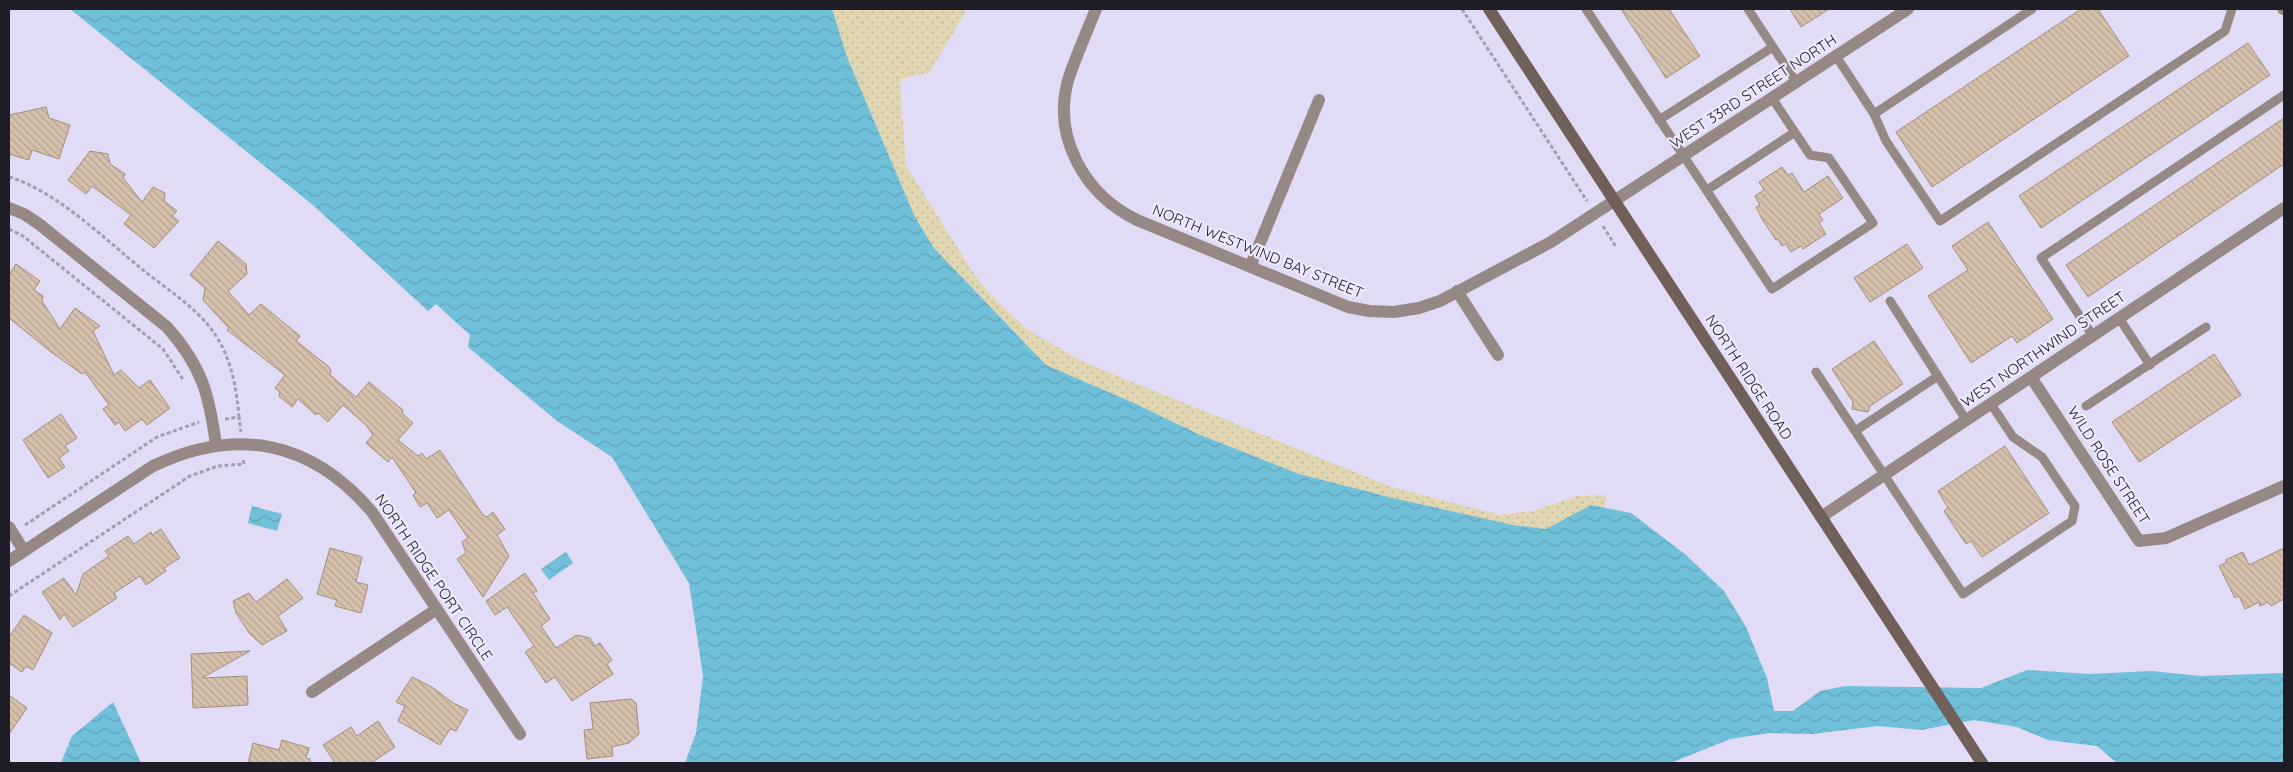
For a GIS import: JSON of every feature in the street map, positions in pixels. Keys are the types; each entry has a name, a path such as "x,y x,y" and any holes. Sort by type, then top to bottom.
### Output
{"main road":[{"name":"NORTH RIDGE ROAD","path":"1489,9 1979,758"}],"street":[{"name":"NORTH WESTWIND BAY STREET","path":"1096,9 1069,77 1065,98 1065,122 1069,144 1078,167 1091,186 1122,213 1348,307 1370,312 1394,312 1419,308 1457,292 1551,242 1614,200"},
{"name":"WEST 33RD STREET NORTH","path":"1614,200 1836,56 1901,11"},
{"path":"1250,267 1319,100"},
{"path":"9,208 39,224 167,327 184,346 198,368 207,392 216,445"},
{"name":"WEST NORTHWIND STREET","path":"1820,517 2284,208"},
{"path":"1457,292 1498,355"},
{"name":"WILD ROSE STREET","path":"2031,377 2139,541 2166,538 2284,486"},
{"name":"NORTH RIDGE PORT CIRCLE","path":"9,562 153,466 177,454 216,445 242,444 267,446 296,454 335,475 357,494 372,512 520,734"},
{"path":"9,527 24,551"},
{"path":"312,692 437,609"}],"lane":[{"path":"1586,9 1772,289 1872,223 1829,158 1810,155 1772,98"},
{"path":"1748,9 1796,82"},
{"path":"1874,114 2032,9"},
{"path":"1836,56 1874,114 1886,141 1940,221 2225,31 2232,9"},
{"path":"1659,120 1773,47"},
{"path":"2093,336 2040,258 2284,94"},
{"path":"1707,190 1795,132"},
{"path":"1890,301 1966,420"},
{"path":"2119,318 2150,365"},
{"path":"2086,406 2206,327"},
{"path":"1816,372 1962,594 2072,521 2075,506 2042,457 2013,437 1991,404"},
{"path":"1855,431 1938,376"}],"path":[{"path":"1462,9 1616,247"},
{"path":"9,177 48,195 176,296 208,324 230,363 236,384 239,417"},
{"path":"9,229 23,236 164,349 185,383"},
{"path":"194,415 195,422"}],"sand":[{"path":"832,9 967,9 929,73 907,77 900,82 906,166 976,277 994,298 1028,330 1083,362 1392,487 1500,515 1533,511 1577,496 1606,495 1605,508 1591,505 1547,529 1513,525 1393,498 1299,474 1198,434 1136,404 1046,365 933,247 914,215 847,57"}],"water":[{"path":"70,9 832,9 847,57 914,215 933,247 1046,365 1136,404 1198,434 1299,474 1393,498 1513,525 1546,529 1591,505 1631,513 1686,555 1724,591 1746,627 1767,678 1774,711 1793,711 1820,691 1845,686 1981,688 2027,670 2090,674 2151,671 2201,676 2284,673 2284,763 2117,763 2097,746 2048,740 2017,727 1974,720 1921,730 1878,726 1812,734 1770,733 1730,739 1671,763 685,763 696,733 703,676 689,583 612,457 557,421 468,347 470,335 436,304 428,311 314,206"},
{"path":"252,506 282,514 277,531 248,523"},
{"path":"566,552 573,563 549,580 541,569"},
{"path":"113,702 141,763 61,763 72,736"}],"building":[{"path":"1621,9 1669,9 1700,56 1666,78"},
{"path":"1790,9 1829,9 1801,27"},
{"path":"2081,9 2098,9 2129,56 1932,187 1896,132"},
{"path":"2248,43 2270,75 2041,228 2019,196"},
{"path":"46,107 49,118 70,125 59,159 32,150 29,160 9,154 9,115"},
{"path":"2284,118 2284,164 2088,297 2066,265"},
{"path":"90,151 108,154 110,164 125,174 123,178 142,202 153,187 165,193 164,201 177,211 172,216 179,221 154,248 124,224 131,215 92,186 86,194 68,180"},
{"path":"1782,167 1788,175 1792,173 1804,192 1828,176 1843,198 1819,214 1823,220 1819,223 1826,234 1803,249 1801,246 1791,252 1786,244 1782,246 1778,239 1776,240 1756,207 1760,205 1755,196 1764,190 1759,182"},
{"path":"1988,222 2053,319 2017,343 2012,336 1971,363 1928,296 1968,270 1952,246"},
{"path":"218,241 246,264 247,274 228,291 249,315 261,304 300,336 296,341 328,366 331,371 330,375 356,397 369,382 403,410 402,413 413,423 398,440 418,456 422,453 426,459 440,450 483,515 487,517 493,512 505,529 497,535 509,556 483,597 457,559 466,553 462,542 468,538 449,510 437,518 427,503 420,507 413,495 416,493 392,457 388,462 366,443 373,435 366,425 343,405 328,422 318,413 316,415 298,399 292,407 279,396 280,392 275,388 285,375 227,330 229,328 203,300 205,288 190,275"},
{"path":"1907,244 1923,268 1870,302 1854,278"},
{"path":"16,264 40,281 34,290 43,296 42,301 60,329 75,308 100,326 93,331 114,375 121,370 139,388 150,380 170,408 147,425 142,419 125,431 119,422 115,425 103,409 109,405 85,372 82,374 51,352 9,318 9,275"},
{"path":"1874,341 1903,384 1870,406 1868,412 1852,409 1853,402 1832,369"},
{"path":"2214,354 2241,395 2139,462 2112,422"},
{"path":"61,414 77,438 65,446 69,451 59,458 65,467 48,478 23,440"},
{"path":"2005,446 2049,513 1982,557 1971,541 1966,544 1944,511 1948,508 1938,491"},
{"path":"161,529 180,558 164,568 166,571 146,585 140,576 114,593 117,598 73,627 64,614 60,620 42,592 64,578 76,595 83,574 109,556 105,551 128,536 134,544 151,532 152,535"},
{"path":"330,548 362,557 356,582 368,585 361,613 335,606 337,600 317,594"},
{"path":"2284,548 2284,599 2271,606 2268,602 2260,606 2259,602 2245,609 2239,596 2235,598 2219,566 2227,562 2225,560 2243,552 2249,565"},
{"path":"525,573 537,591 533,593 550,619 541,626 556,648 577,635 590,638 595,646 600,643 612,660 607,664 613,674 572,701 555,677 546,683 525,652 534,646 507,607 495,615 486,601"},
{"path":"287,579 303,598 278,616 287,631 262,645 250,634 236,613 233,601 249,593 256,602"},
{"path":"24,615 52,633 33,670 26,666 22,672 9,663 9,637"},
{"path":"250,651 202,678 247,676 248,705 193,708 191,654"},
{"path":"412,677 432,687 453,703 468,710 456,731 450,729 440,745 398,721 405,706 396,702"},
{"path":"9,695 27,708 9,734"},
{"path":"631,699 636,703 639,734 629,743 612,747 613,756 587,759 584,730 593,729 590,703"},
{"path":"378,721 395,747 371,763 335,763 323,745 351,727 357,736"},
{"path":"282,740 309,748 306,758 310,759 310,763 248,763 253,743 279,750"}]}
